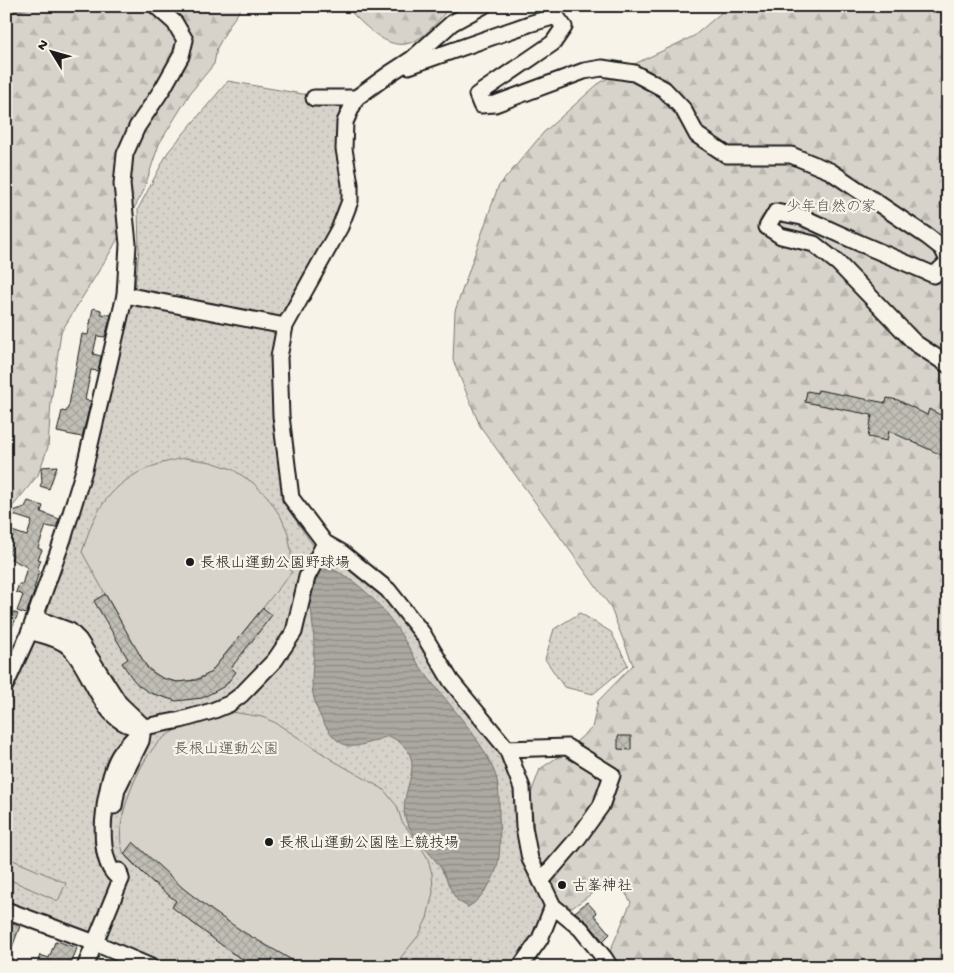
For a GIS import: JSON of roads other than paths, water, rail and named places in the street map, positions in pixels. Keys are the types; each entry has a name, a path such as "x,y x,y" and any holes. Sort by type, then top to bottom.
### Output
{"street":[{"path":"6,684 33,624 64,536 84,470 125,295 128,244 122,184 125,154 137,127 163,88 181,56 185,40 175,23 156,6"},
{"path":"483,6 452,23 412,59 356,98 345,122 344,149 350,184 350,201 340,227 285,326 279,357 281,416 291,498 325,543 341,552 388,590 423,634 451,681 507,749 522,788 524,827 530,859 553,906 581,929 610,967"},
{"path":"389,74 556,16 564,26 553,43 477,95 481,105 495,104 584,72 602,68 634,73 664,89 683,109 697,135 727,155 791,156 830,171 928,237 942,248 948,261 934,275 802,217 776,212 767,227 781,236 814,244 838,263 915,343 948,365"},
{"path":"314,98 356,98"},
{"path":"125,295 285,326"},
{"path":"33,624 43,636 56,639 69,647 108,709 116,718 128,725 144,727 181,720 212,711 242,696 275,660 294,632 307,577 325,543"},
{"path":"85,967 121,879 113,872 106,856 104,814 110,777 119,756 144,727"},
{"path":"507,749 567,747 612,775 601,806 578,838 541,881"},
{"path":"520,967 540,939 553,906"},
{"path":"6,910 95,943 151,967"}],"waterway":[{"path":"6,13 36,6"}],"place":[{"name":"長根山運動公園野球場","path":"190,562"},
{"name":"長根山運動公園陸上競技場","path":"269,842"},
{"name":"古峯神社","path":"562,885"}],"park label":[{"name":"少年自然の家","path":"831,206"},
{"name":"長根山運動公園","path":"226,748"}]}
